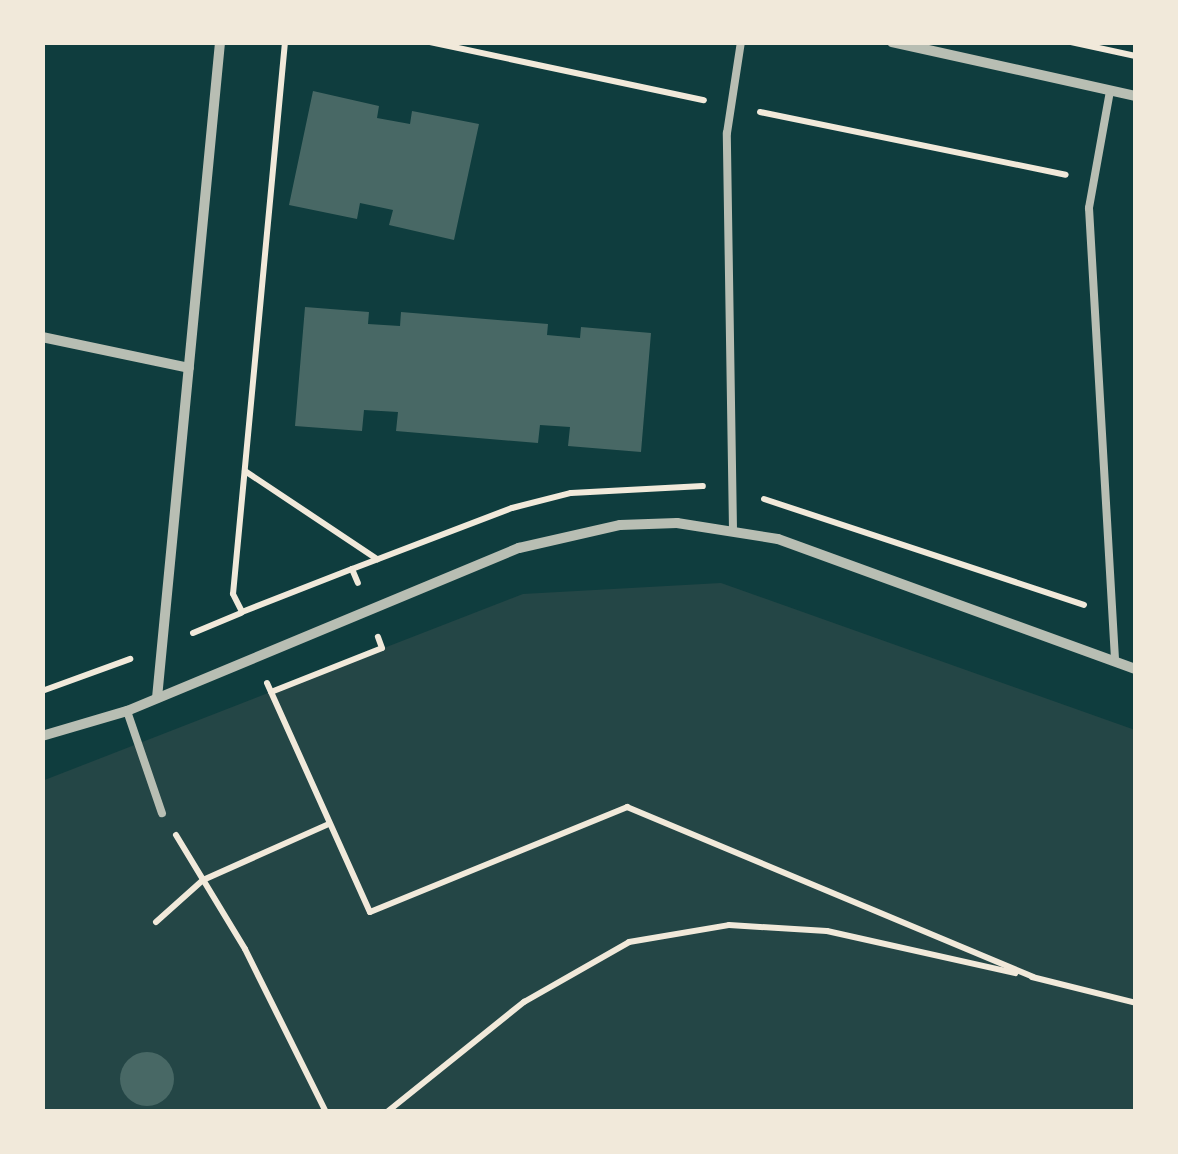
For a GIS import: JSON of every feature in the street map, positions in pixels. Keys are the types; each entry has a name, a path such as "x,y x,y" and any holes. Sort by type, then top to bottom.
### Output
{"street":[{"path":"157,698 220,42"},
{"path":"892,42 930,46 1136,96"},
{"path":"42,338 189,368"},
{"path":"42,736 127,711 368,611 569,534 676,524 733,530 826,553 1136,669"}],"lane":[{"path":"733,530 731,106 741,42"},
{"path":"1110,91 1089,208 1115,661"},
{"path":"127,711 162,813"}],"path":[{"path":"271,692 382,648 352,569 242,612 233,594 285,42"},
{"path":"430,42 1094,181"},
{"path":"1072,42 1136,56"},
{"path":"1109,50 1115,42"},
{"path":"244,470 377,559"},
{"path":"258,658 370,912 627,807 1033,977"},
{"path":"162,813 246,949 326,1112"},
{"path":"156,922 202,880 329,824"},
{"path":"387,1112 524,1002 629,942 728,925 827,930 1136,1002"}],"shaded area":[{"path":"721,583 1135,730 1135,1111 43,1111 42,781 523,594"}],"building":[{"path":"313,91 379,106 377,118 410,124 412,111 479,124 454,240 389,225 393,210 360,203 357,219 289,205"},
{"path":"305,307 369,312 368,324 400,326 401,312 548,324 547,335 580,338 581,327 651,333 641,452 568,446 570,427 540,425 538,443 396,431 398,412 364,410 362,431 295,426"},
{"path":"147,1052 166,1060 174,1079 166,1098 147,1106 128,1098 120,1079 128,1060"}]}
